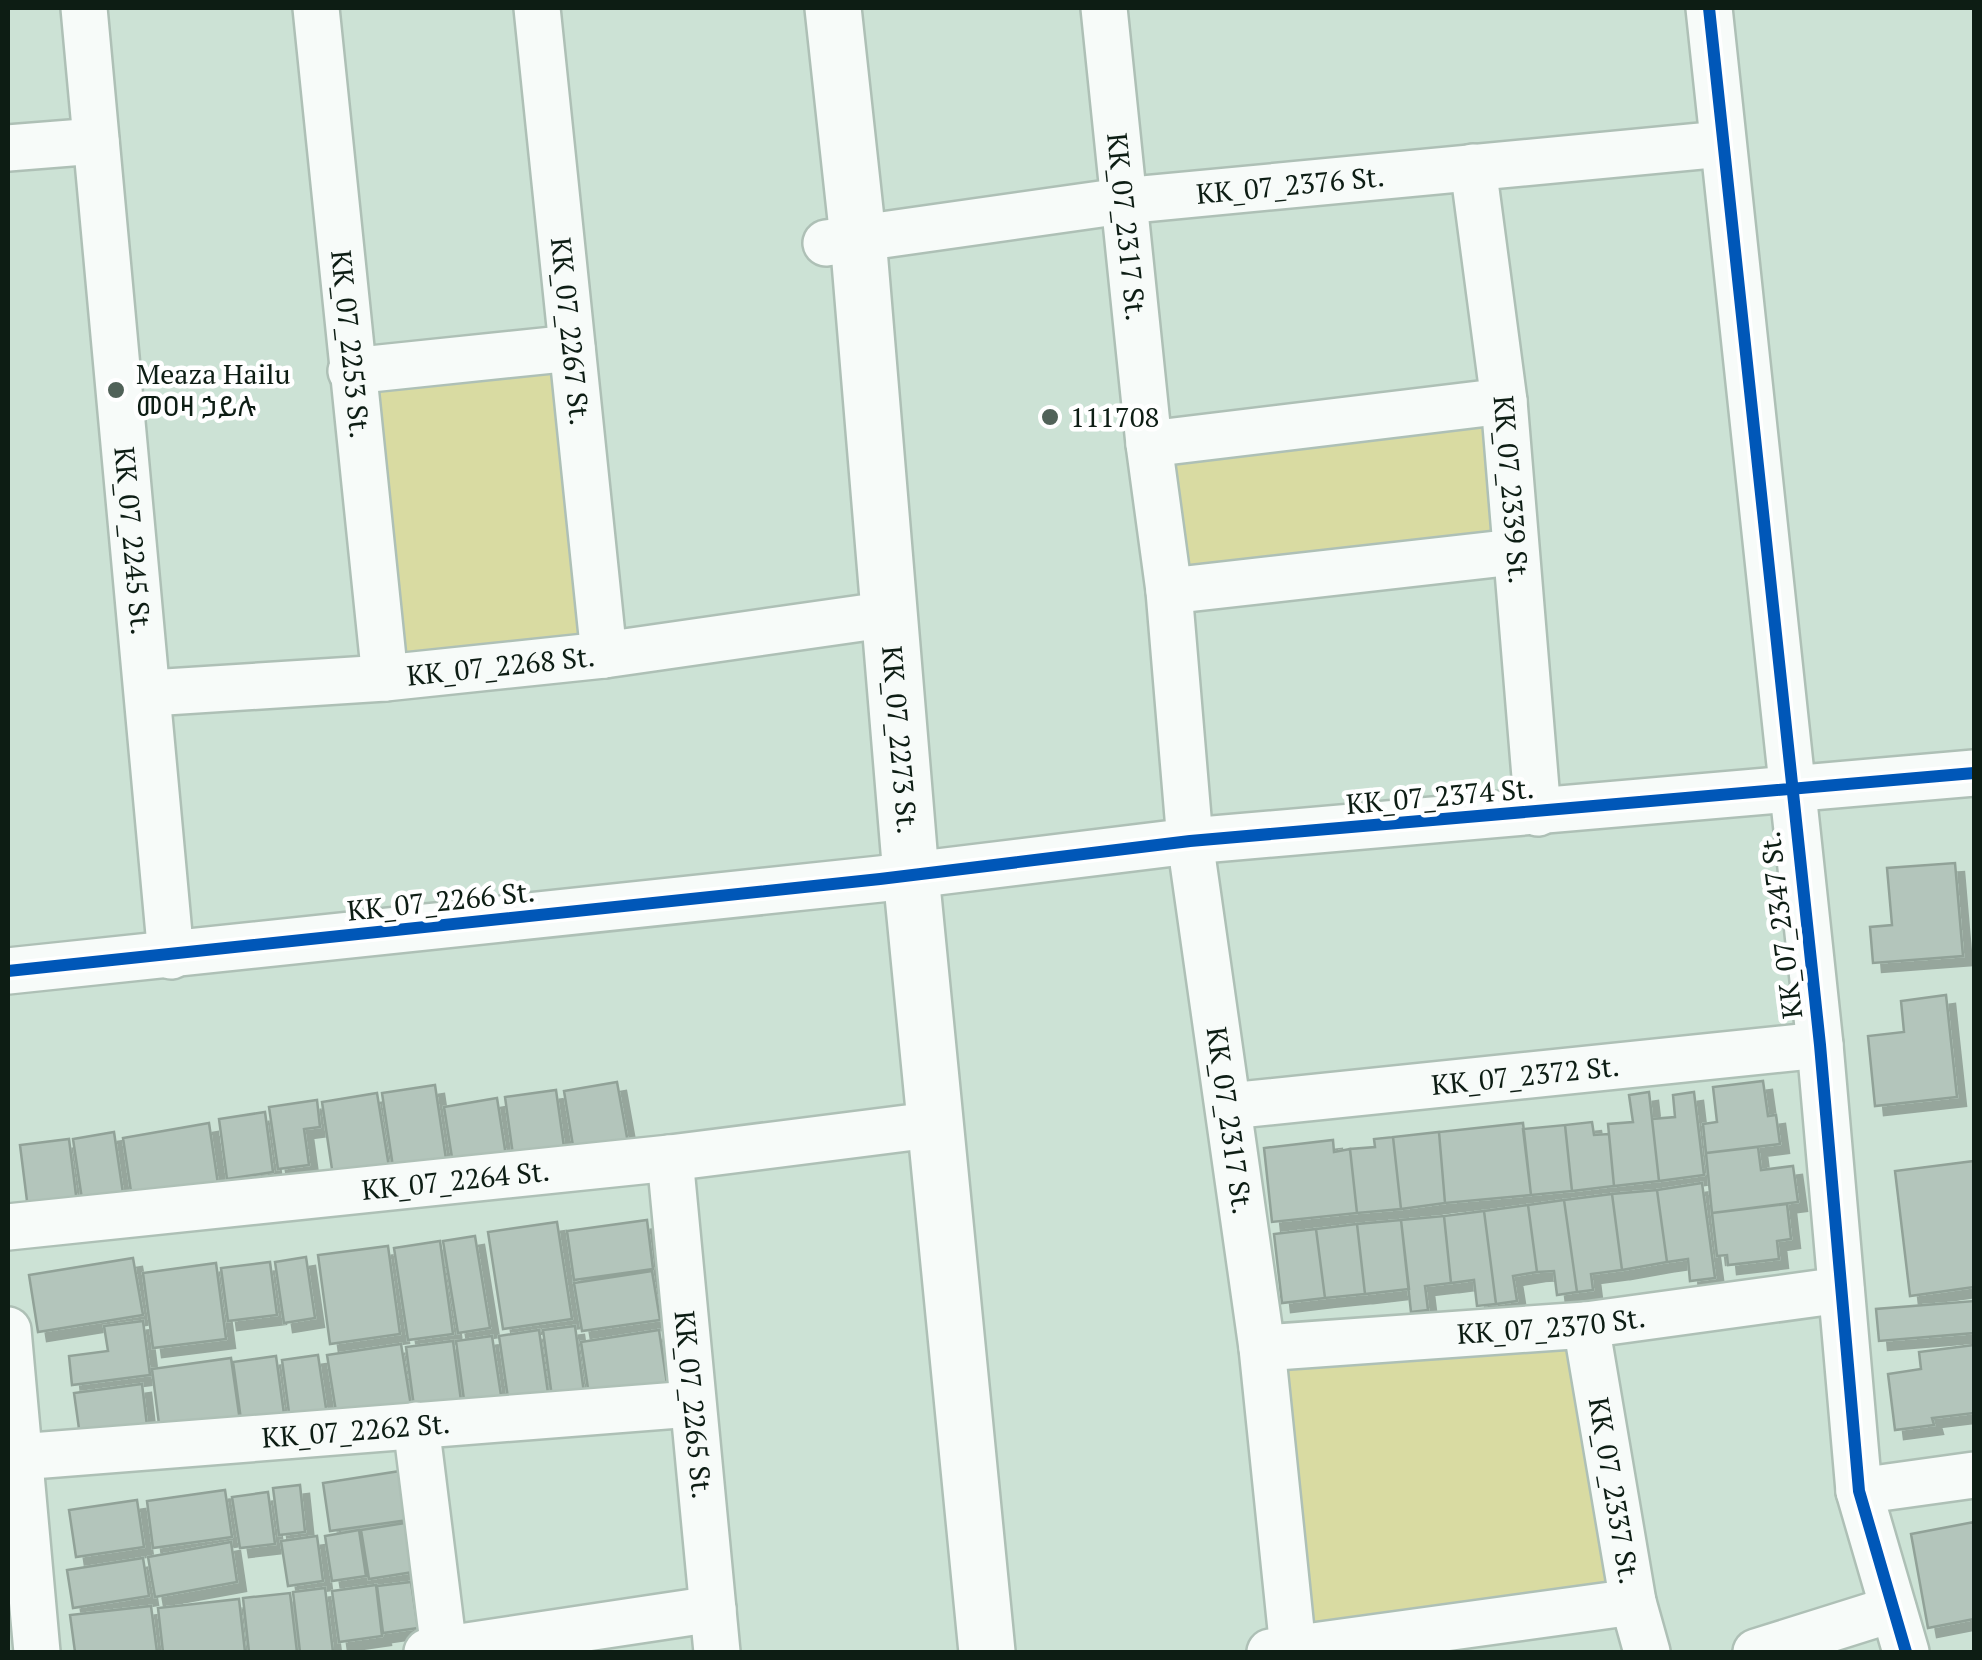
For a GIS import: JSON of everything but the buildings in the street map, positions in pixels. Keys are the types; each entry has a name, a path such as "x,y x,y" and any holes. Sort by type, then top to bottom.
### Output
{"main road":[{"name":"KK_07_2273 St.","path":"799,8 842,240"},
{"name":"KK_07_2273 St.","path":"832,8 842,240 895,877 919,1126 987,1652"},
{"name":"KK_07_2273 St.","path":"919,1126 952,1652"}],"street":[{"name":"KK_07_2245 St.","path":"84,8 150,693 170,956"},
{"name":"KK_07_2253 St.","path":"316,8 350,371 386,678"},
{"name":"KK_07_2267 St.","path":"537,8 604,655"},
{"name":"KK_07_2317 St.","path":"1104,8 1149,444 1169,590 1190,840 1262,1348 1281,1651"},
{"name":"KK_07_2347 St.","path":"1709,8 1820,1045 1859,1491 1906,1652"},
{"path":"8,148 96,141"},
{"name":"KK_07_2376 St.","path":"842,240 1122,201 1722,144"},
{"name":"KK_07_2339 St.","path":"1473,167 1504,401 1538,813"},
{"path":"350,371 572,348"},
{"path":"1149,444 1504,401"},
{"path":"1169,590 1514,552"},
{"name":"KK_07_2268 St.","path":"150,693 386,678 604,655 872,617"},
{"name":"KK_07_2374 St.","path":"895,877 1190,840 1790,792 1974,773"},
{"name":"KK_07_2266 St.","path":"8,972 895,877"},
{"name":"KK_07_2372 St.","path":"1230,1106 1820,1045"},
{"name":"KK_07_2264 St.","path":"8,1227 670,1158 919,1126"},
{"name":"KK_07_2265 St.","path":"670,1158 690,1404 715,1631"},
{"name":"KK_07_2370 St.","path":"1262,1348 1586,1325 1840,1290"},
{"name":"KK_07_2337 St.","path":"1586,1325 1633,1602 1646,1652"},
{"path":"8,1330 19,1457 15,1527 37,1652"},
{"name":"KK_07_2262 St.","path":"19,1457 690,1404"},
{"path":"416,1425 436,1651 715,1631"},
{"path":"1859,1491 1974,1475"},
{"path":"1281,1651 1633,1602"},
{"path":"1756,1652 1893,1609"}],"green space":[{"path":"572,348 604,655 385,678 351,371"},
{"path":"1504,401 1514,552 1169,591 1149,444"},
{"path":"1586,1325 1633,1602 1293,1649 1262,1348"}],"cycle path":[{"path":"1709,8 1820,1045 1859,1491 1906,1652"},
{"path":"8,971 880,879 1190,841 1974,773"}],"place":[{"name":"Meaza Hailu መዐዛ ኃይሉ","path":"116,390"},
{"name":"111708","path":"1050,417"}]}
